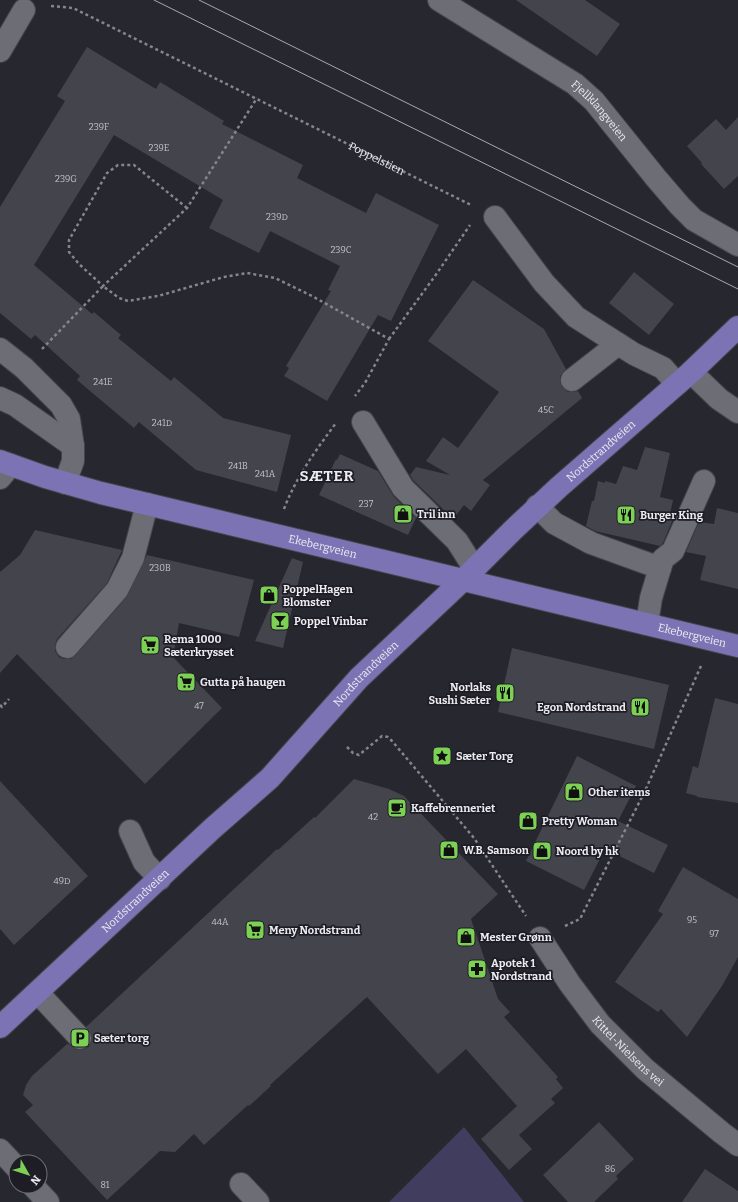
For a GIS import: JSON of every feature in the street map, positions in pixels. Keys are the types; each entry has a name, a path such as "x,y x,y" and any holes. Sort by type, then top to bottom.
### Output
{"main road":[{"name":"Nordstrandveien","path":"0,1027 213,828 270,778 359,678 469,574 537,506 684,378 738,327"},
{"name":"Ekebergveien","path":"4,468 147,504 469,574 647,624 738,646"}],"street":[{"name":"Fjellklangveien","path":"440,0 575,84 594,101 661,183 694,220 738,245"},
{"path":"0,51 24,10"},
{"path":"488,213 544,283 576,317 634,354 684,378 738,412"},
{"path":"572,380 618,344"},
{"path":"0,348 24,368 60,405 69,419 73,446 73,461 66,483"},
{"path":"0,398 15,405 73,446"},
{"path":"363,422 404,488 458,541 469,574"},
{"name":"Ekebergveien","path":"647,624 651,598 663,558 673,551 704,481"},
{"path":"67,647 117,590 133,558 147,504"},
{"path":"537,506 554,523 591,543 660,568"},
{"path":"130,831 144,862 160,878"},
{"name":"Kittel-Nielsens vei","path":"540,938 570,984 600,1024 645,1069 738,1145"},
{"path":"38,993 80,1038"},
{"path":"0,1150 8,1158"},
{"path":"241,1184 258,1202"},
{"path":"40,1194 48,1202"}],"path":[{"name":"Poppelstien","path":"51,6 73,8 488,213"},
{"path":"24,368 103,286 187,208 256,98"},
{"path":"187,208 134,165 118,165 107,173 69,240 70,252 79,264 103,286 119,298 128,301 158,296 224,277 247,273 275,278 312,296 389,339"},
{"path":"352,401 365,382 389,339 435,276 488,213"},
{"path":"284,511 288,499 308,462 339,419"},
{"path":"347,747 353,753 359,755 382,736 392,741 474,838 540,938 580,919 642,797 701,666"},
{"path":"0,705 2,706 9,699"}],"shaded area":[{"path":"464,1127 524,1202 389,1202"}],"building":[{"path":"516,0 585,0 620,24 597,56"},
{"path":"87,47 156,89 160,82 224,121 222,124 303,165 297,178 366,213 376,193 439,225 391,321 378,315 327,401 284,376 289,368 286,366 331,291 328,290 340,266 270,231 259,253 209,228 223,200 114,135 34,265 92,314 94,312 121,335 118,338 171,381 174,377 223,418 291,435 277,492 196,470 139,422 134,428 77,380 80,376 35,335 31,339 0,313 0,207 65,101 57,96"},
{"path":"738,117 738,176 724,189 687,146 716,119 726,130"},
{"path":"634,272 674,304 649,335 609,303"},
{"path":"473,280 544,329 566,369 560,376 562,387 568,392 578,391 582,398 483,480 490,485 471,511 464,505 454,518 413,480 410,475 416,467 450,475 426,461 443,437 458,448 499,392 428,341"},
{"path":"645,447 670,453 660,497 673,500 669,519 673,519 663,543 660,546 595,531 586,526 592,501 594,501 598,481 616,484 623,466 637,470"},
{"path":"340,454 378,471 394,497 416,518 408,535 319,495 336,459 337,460"},
{"path":"717,508 738,513 738,589 700,580 706,556 686,552 699,522 714,524"},
{"path":"35,530 122,550 107,583 57,639 55,651 59,657 64,659 71,659 76,655 126,598 147,555 254,580 239,637 179,623 173,657 222,708 145,784 17,654 0,673 0,572 20,555"},
{"path":"292,558 303,562 283,648 255,641"},
{"path":"512,648 669,685 654,749 498,712"},
{"path":"715,698 738,704 738,803 697,797 686,793 693,766 698,768"},
{"path":"577,756 636,786 618,821 668,845 654,873 605,849 584,890 526,861"},
{"path":"354,779 389,789 404,796 498,894 471,919 498,999 510,1012 504,1017 558,1077 556,1079 563,1088 551,1099 555,1103 519,1135 532,1149 509,1170 481,1139 517,1106 466,1049 438,1074 367,997 249,1106 248,1105 204,1145 194,1134 175,1152 160,1151 107,1200 25,1112 33,1105 23,1095 26,1085 32,1076 67,1044 77,1050 83,1050 89,1047 92,1041 92,1036 86,1027 277,849 278,850 314,817 315,818"},
{"path":"0,781 88,876 14,945 0,929"},
{"path":"683,867 738,899 738,957 722,986 687,1037 661,1009 658,1012 615,982 663,914 658,911"},
{"path":"599,1122 634,1159 616,1176 618,1179 594,1202 568,1202 543,1175"},
{"path":"705,1169 738,1191 738,1202 682,1202"}],"tram line":[{"path":"154,0 738,289"},
{"path":"199,0 738,267"}],"place":[{"name":"Tril inn","path":"403,514"},
{"name":"Burger King","path":"626,515"},
{"name":"PoppelHagen Blomster","path":"269,595"},
{"name":"Poppel Vinbar","path":"280,621"},
{"name":"Rema 1000 Sæterkrysset","path":"150,645"},
{"name":"Gutta på haugen","path":"186,682"},
{"name":"Norlaks Sushi Sæter","path":"505,693"},
{"name":"Egon Nordstrand","path":"640,707"},
{"name":"Sæter Torg","path":"442,756"},
{"name":"Other items","path":"574,792"},
{"name":"Kaffebrenneriet","path":"397,808"},
{"name":"Pretty Woman","path":"528,821"},
{"name":"W.B. Samson","path":"449,850"},
{"name":"Noord by hk","path":"542,851"},
{"name":"Meny Nordstrand","path":"255,930"},
{"name":"Mester Grønn","path":"466,937"},
{"name":"Apotek 1 Nordstrand","path":"477,969"},
{"name":"Sæter torg","path":"80,1038"}],"district":[{"name":"SÆTER","path":"327,476"}]}
